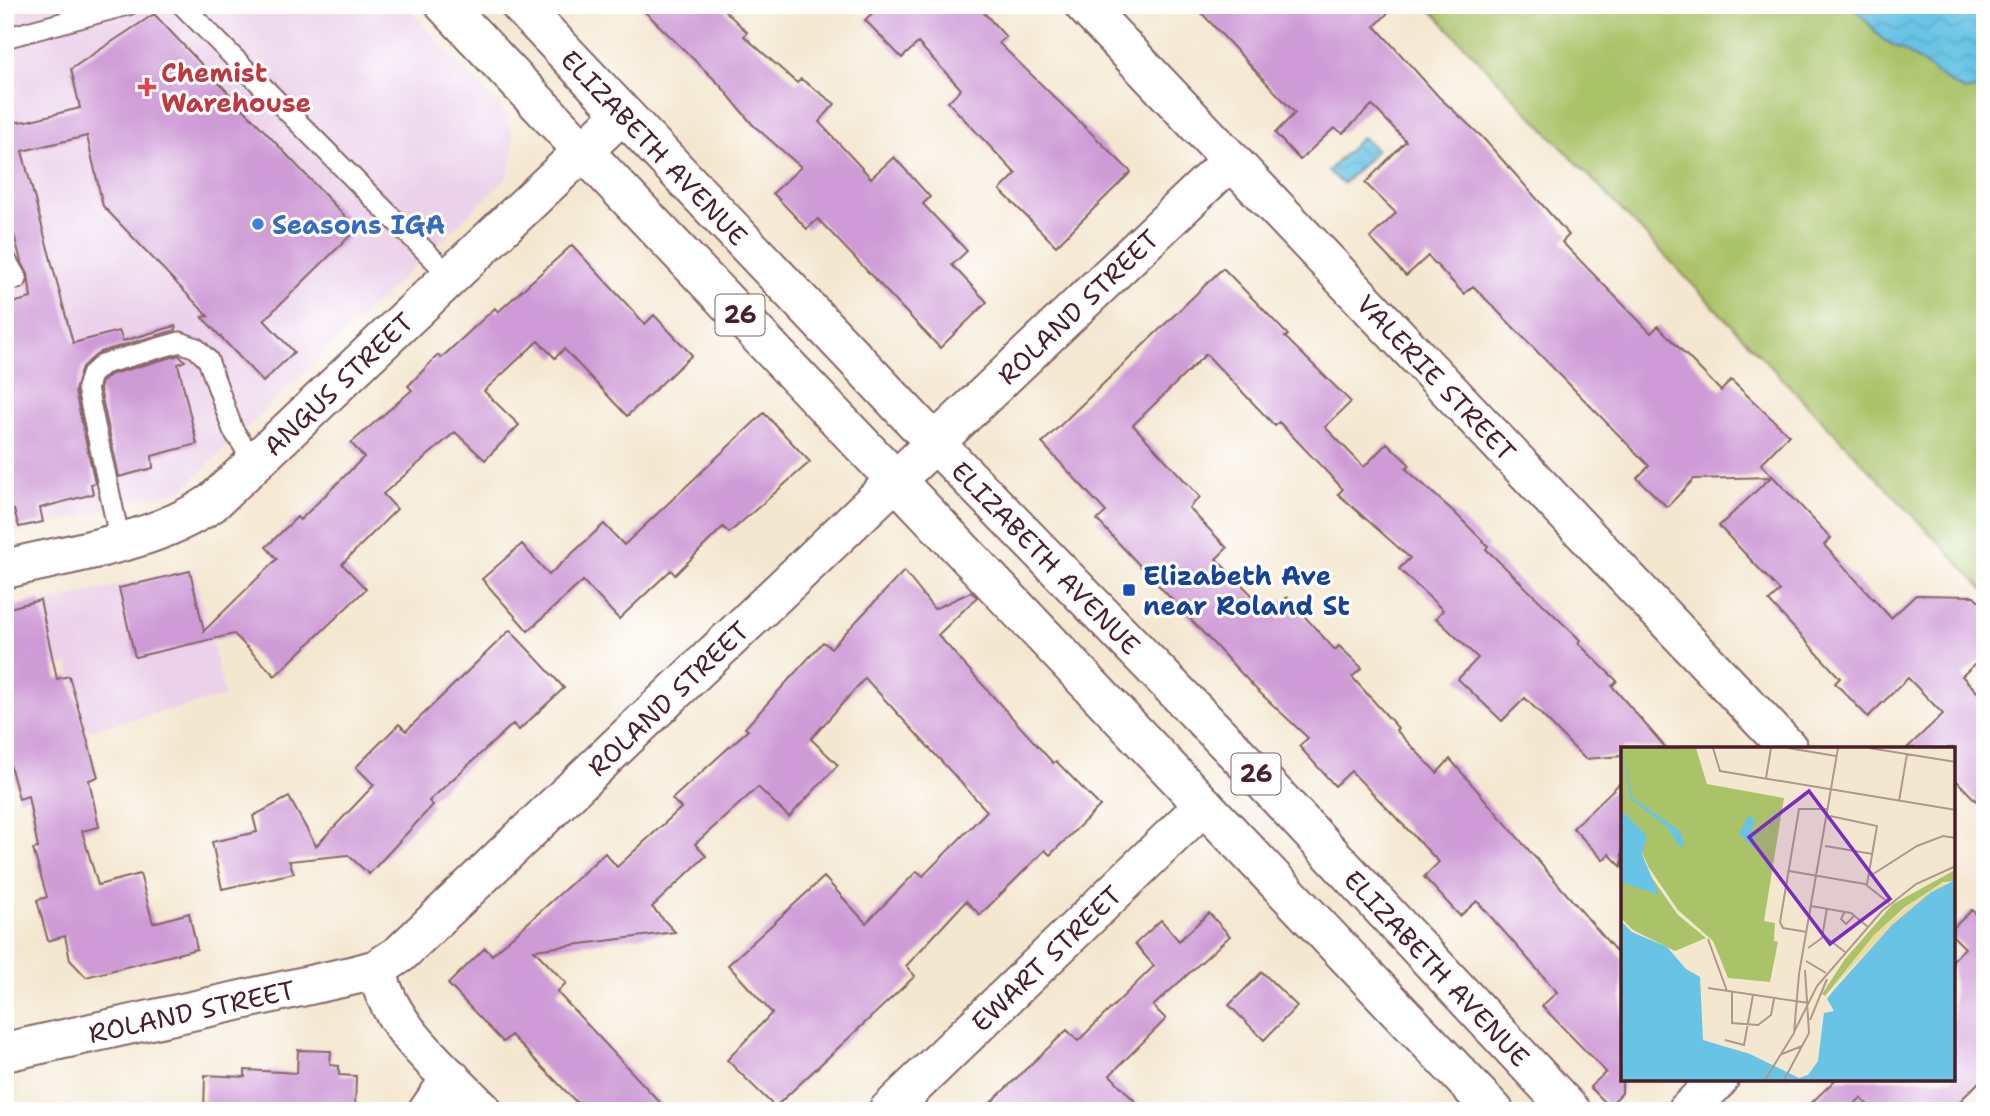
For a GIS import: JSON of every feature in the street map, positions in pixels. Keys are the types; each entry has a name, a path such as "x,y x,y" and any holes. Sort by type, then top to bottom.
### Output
{"main road":[{"name":"ELIZABETH AVENUE","path":"445,5 1494,1111"},
{"name":"ELIZABETH AVENUE","path":"520,5 935,443 1248,765 1571,1111"},
{"name":"VALERIE STREET","path":"1084,5 1787,747"},
{"name":"ANGUS STREET","path":"5,569 163,530 188,519 212,503 622,114"},
{"name":"ROLAND STREET","path":"5,1052 377,970 436,922 895,479 1231,160"},
{"name":"EWART STREET","path":"888,1111 1204,805"},
{"path":"377,970 381,988 392,1011 483,1111"},
{"path":"428,1111 451,1078"},
{"path":"1686,1111 1717,1081"}],"lane":[{"path":"5,37 128,5"},
{"path":"182,5 452,278"},
{"path":"5,258 17,279"},
{"path":"120,541 86,388 91,375 103,364 180,342 196,348 208,360 233,430 255,463"}],"shaded area":[{"path":"5,5 405,5 505,113 512,130 513,151 508,176 183,489 5,536"},
{"path":"194,568 225,697 85,731 68,664 5,679 5,612"}],"green space":[{"path":"1426,5 1985,5 1985,591"}],"water":[{"path":"1852,5 1985,5 1985,87 1965,91 1951,84 1907,52 1882,39"},
{"path":"1362,137 1377,150 1343,184 1328,171"}],"building":[{"path":"638,5 719,5 747,32 744,36 797,83 801,79 835,104 819,122 871,178 894,157 930,197 923,204 967,251 952,265 987,302 940,348 818,219 807,229 773,193 801,167 752,124 720,85"},
{"path":"881,5 977,5 1006,37 999,43 1131,172 1056,246 1000,190 1016,174 948,102 961,89 918,43 902,58 865,20"},
{"path":"1194,5 1396,5 1375,26 1439,97 1483,138 1569,235 1562,242 1651,333 1658,326 1721,391 1731,380 1789,435 1761,464 1831,538 1824,545 1891,618 1916,595 1974,596 1985,607 1985,655 1962,676 1985,700 1985,810 1955,779 1955,747 1908,747 1943,714 1908,678 1868,717 1835,683 1840,678 1769,601 1780,591 1719,526 1771,477 1694,479 1667,507 1637,478 1649,466 1473,286 1464,294 1428,256 1406,276 1370,238 1396,213 1365,183 1406,141 1372,105 1343,133 1334,128 1300,160 1275,133 1295,113"},
{"path":"154,14 357,229 264,320 294,352 263,382 202,317 208,316 103,206 87,136 22,151 73,343 119,331 123,341 175,326 176,330 100,352 82,367 75,391 95,483 91,484 93,494 40,508 43,522 19,527 14,510 5,512 5,305 31,298 28,274 21,261 10,220 5,222 5,123 27,121 80,108 71,69"},
{"path":"572,245 645,324 654,315 692,355 627,416 564,349 555,358 538,341 484,391 519,425 485,460 455,432 383,494 397,509 342,564 366,589 275,676 234,634 135,657 119,588 190,571 204,631 277,559 266,547 297,517 300,520 364,457 351,443 412,390 408,386 438,355 441,358 495,308 498,312"},
{"path":"1223,268 1288,335 1285,337 1351,402 1325,427 1364,467 1387,443 1410,465 1406,469 1488,546 1486,549 1580,640 1578,643 1617,681 1612,686 1665,747 1621,747 1621,756 1585,759 1525,698 1502,721 1458,679 1478,658 1436,618 1443,610 1399,569 1410,558 1338,494 1343,489 1279,422 1275,426 1206,354 1133,425 1200,497 1189,508 1227,548 1216,559 1270,613 1287,597 1335,650 1339,646 1362,668 1352,677 1398,728 1396,730 1437,773 1450,759 1621,957 1622,1093 1609,1106 1590,1087 1606,1072 1542,1006 1557,992 1477,901 1460,916 1424,877 1439,862 1351,771 1335,786 1299,746 1308,738 1257,690 1097,520 1106,512 1042,443"},
{"path":"179,355 185,361 178,364 197,444 152,456 153,468 119,477 100,389 102,382 109,375"},
{"path":"764,413 810,462 729,533 723,527 675,575 671,570 619,619 583,581 528,631 482,579 522,544 549,575 604,524 624,545"},
{"path":"904,571 934,609 971,592 977,597 938,635 1053,763 1056,761 1100,806 1050,855 1045,850 980,915 966,901 906,966 915,976 775,1107 727,1060 772,1013 728,965 824,877 866,923 917,871 923,876 987,811 865,678 811,739 838,765 789,817 758,787 695,844 706,856 652,907 675,932 534,950 566,983 557,992 668,1111 585,1111 511,1035 503,1042 448,984 485,948 492,955 605,853 617,867 681,808 672,799 748,730 745,728 823,642 831,648"},
{"path":"40,600 57,679 69,676 98,777 89,780 99,827 82,831 98,885 140,874 153,923 189,913 197,949 86,977 70,960 65,936 48,941 37,900 47,897 33,849 38,848 28,796 19,799 5,746 5,609"},
{"path":"510,630 564,688 519,730 513,724 429,801 433,805 369,874 348,855 289,861 294,873 222,889 212,842 257,832 253,816 289,797 316,846 374,785 356,767 399,724 406,731"},
{"path":"1621,782 1621,866 1609,854 1603,860 1573,828"},
{"path":"1972,910 1985,924 1985,1076 1950,1111 1873,1111 1861,1098 1847,1111 1803,1111 1834,1081 1955,1081 1955,958 1965,948 1955,938 1955,926"},
{"path":"1209,913 1230,936 1153,1006 1166,1019 1110,1075 1144,1111 982,1111 1067,1030 1078,1041 1154,966 1135,944 1161,920 1179,941"},
{"path":"1262,972 1297,1006 1264,1040 1229,1005"},
{"path":"298,1050 331,1051 330,1065 339,1066 339,1075 356,1076 355,1111 204,1111 205,1075 245,1077 245,1070 297,1073"}],"place":[{"name":"Chemist Warehouse","path":"147,87"},
{"name":"Seasons IGA","path":"258,224"},
{"name":"Elizabeth Ave near Roland St","path":"1129,590"}]}
